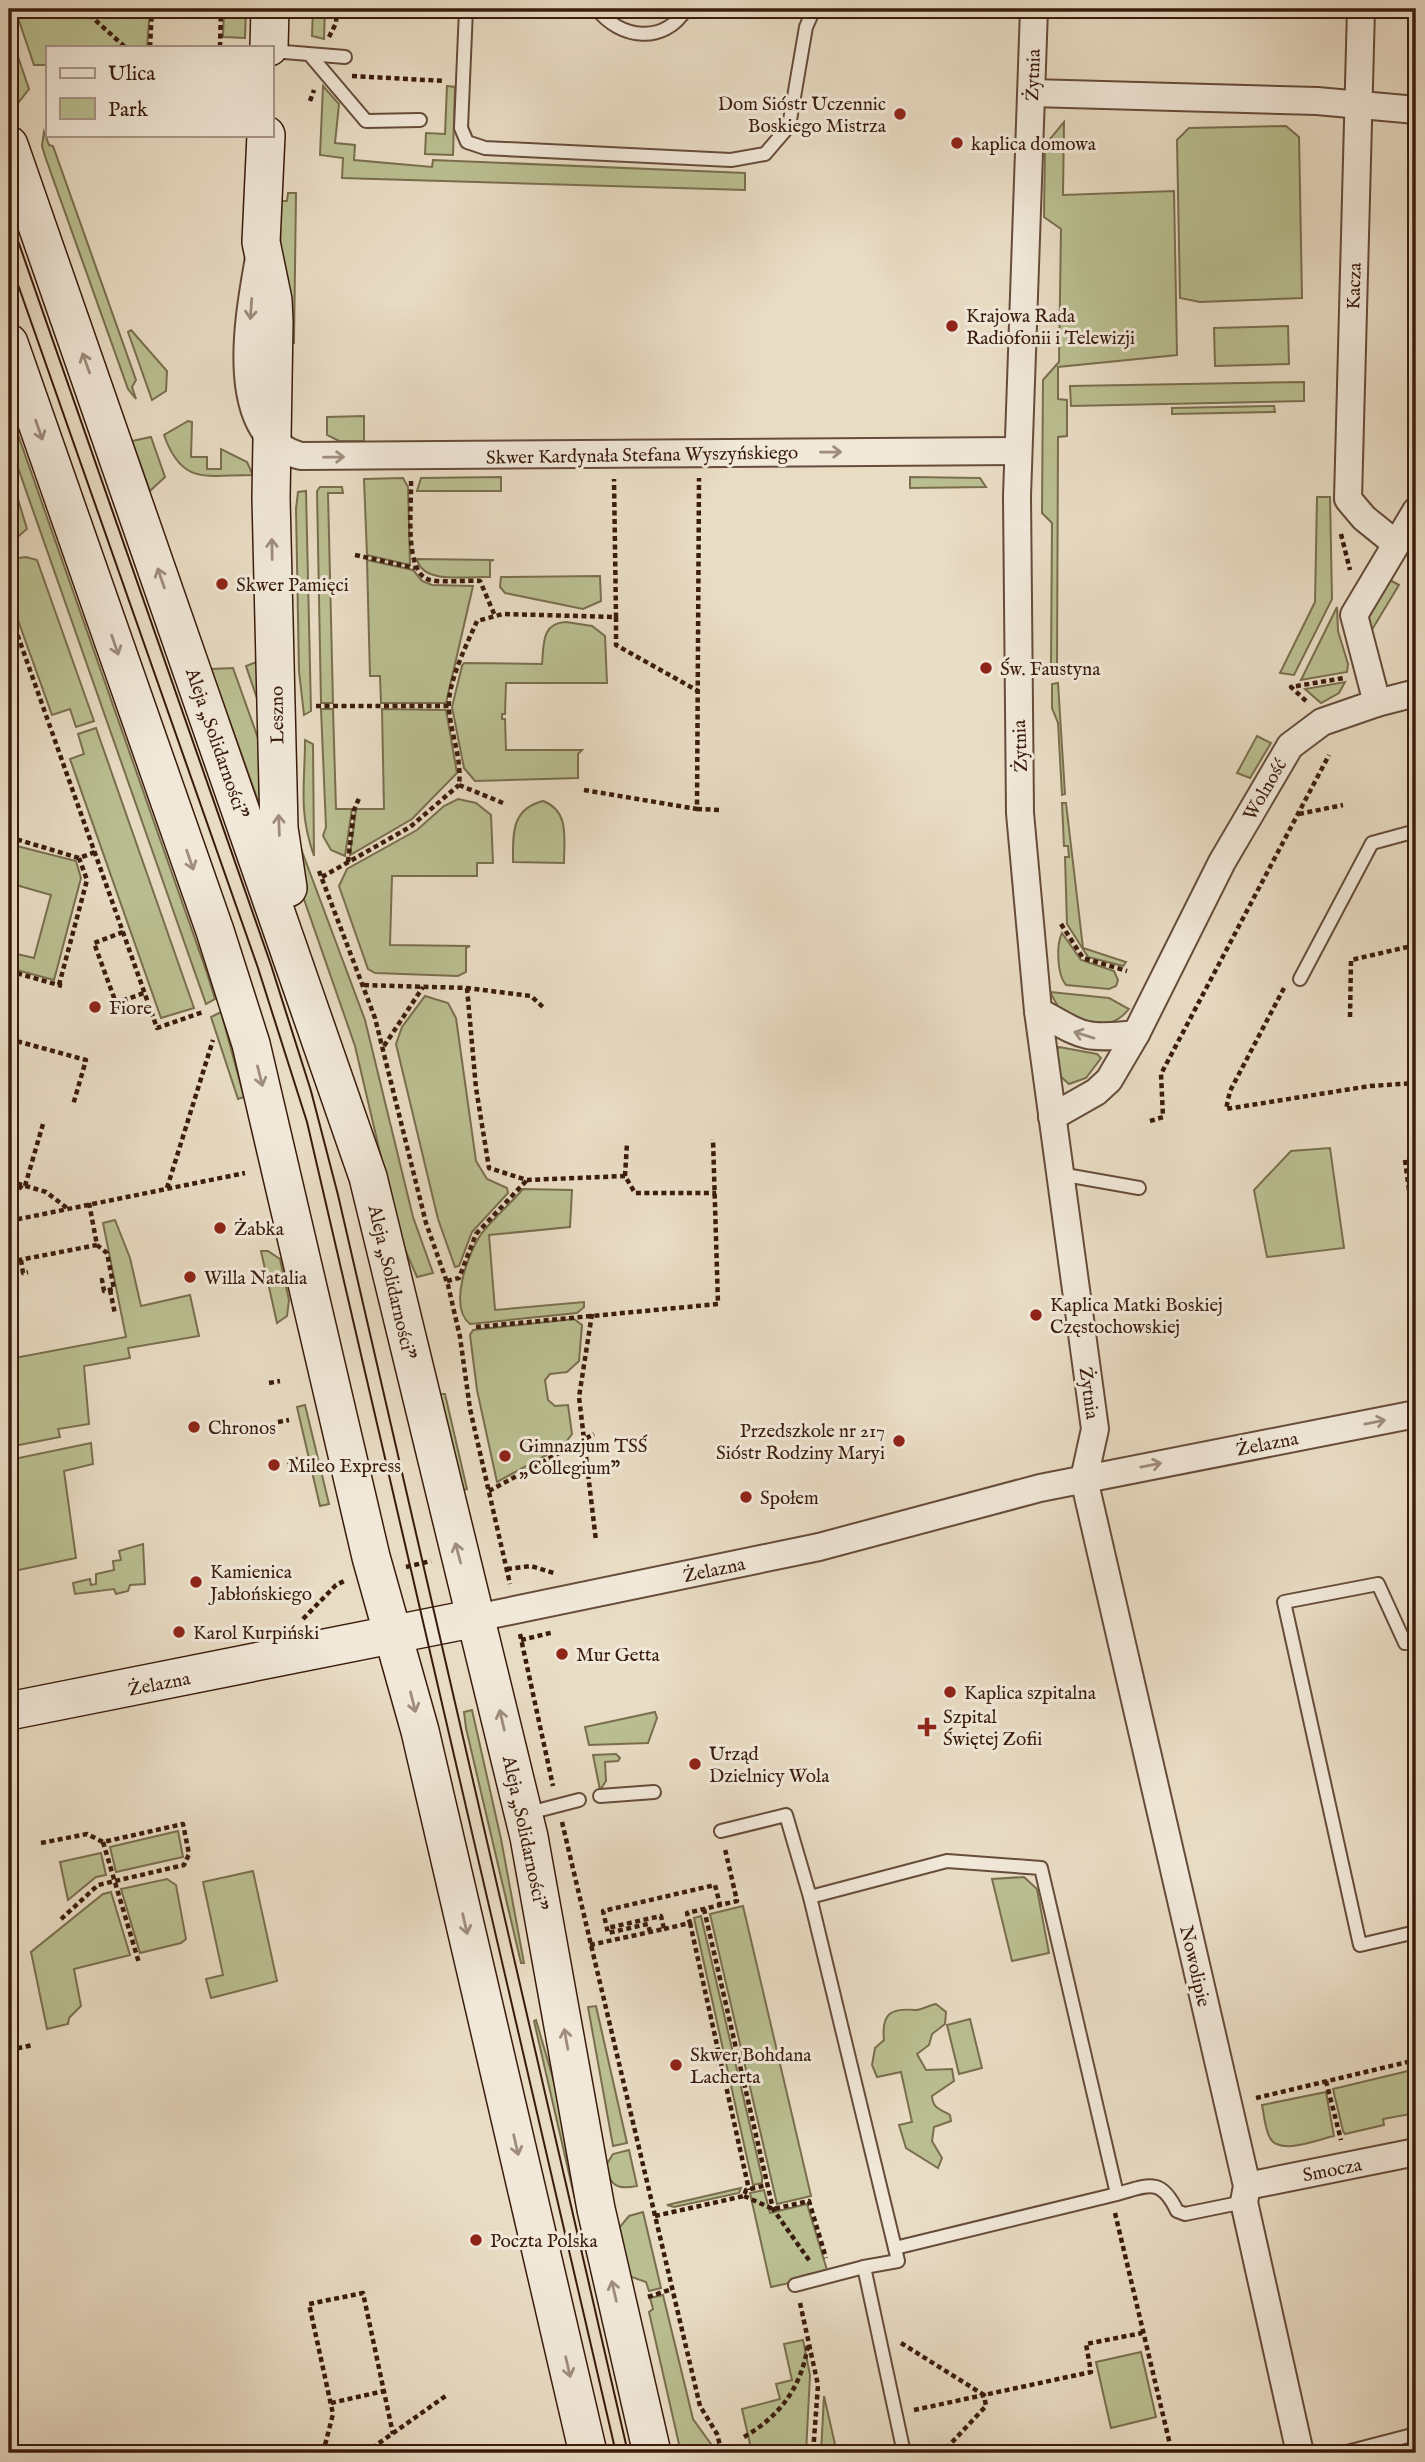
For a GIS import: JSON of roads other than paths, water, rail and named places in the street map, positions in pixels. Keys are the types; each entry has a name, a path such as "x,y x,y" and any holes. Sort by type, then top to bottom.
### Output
{"main road":[{"path":"270,9 270,46"},
{"name":"Leszno","path":"266,136 261,242 274,300 271,439 279,828 304,989"},
{"name":"Aleja „Solidarności”","path":"9,145 368,1177 523,1814 600,2230 652,2453"},
{"path":"9,343 251,1044 376,1573 420,1731 588,2453"},
{"name":"Żelazna","path":"9,1711 476,1618"}],"street":[{"name":"Żytnia","path":"1034,9 1018,450 1020,813 1038,1012 1058,1174 1095,1429 1084,1479"},
{"name":"Kacza","path":"1361,9 1348,499 1364,519 1395,543"},
{"path":"1031,93 1317,101 1409,110"},
{"name":"Skwer Kardynała Stefana Wyszyńskiego","path":"271,439 296,455 320,457 1018,450"},
{"path":"1377,703 1354,614 1416,511"},
{"name":"Wolność","path":"1052,1117 1096,1092 1109,1080 1136,1034 1222,862 1281,756 1299,737 1322,722 1377,703 1416,694"},
{"path":"1038,1012 1066,1029 1094,1039 1136,1034"},
{"name":"Żelazna","path":"476,1618 819,1547 1084,1479 1416,1414"},
{"name":"Nowolipie","path":"1084,1479 1246,2194 1300,2453"},
{"name":"Smocza","path":"1246,2194 1416,2152"}],"lane":[{"path":"466,9 461,128 467,142 485,149 731,160 765,153 789,126 806,27 814,9"},
{"path":"597,9 617,28 644,35 671,25 686,9"},
{"path":"273,49 345,57"},
{"path":"310,55 366,121 421,120"},
{"path":"1300,979 1372,843 1416,831"},
{"path":"1058,1174 1139,1188"},
{"path":"1416,1641 1405,1643 1378,1584 1284,1602 1360,1945 1416,1932"},
{"path":"600,1796 654,1792"},
{"path":"523,1814 579,1800"},
{"path":"721,1831 786,1815 810,1897 898,2261 795,2285"},
{"path":"810,1897 947,1861 1041,1868 1117,2194"},
{"path":"895,2248 1148,2185 1167,2192 1177,2211 1185,2214 1246,2194"},
{"path":"864,2267 904,2453"},
{"path":"1343,2453 1416,2434"}],"tram line":[{"path":"9,215 271,965 311,1091 338,1195 628,2453"},
{"path":"9,259 258,968 307,1122 616,2453"}],"place":[{"name":"Dom Sióstr Uczennic Boskiego Mistrza","path":"900,114"},
{"name":"kaplica domowa","path":"957,143"},
{"name":"Krajowa Rada Radiofonii i Telewizji","path":"952,326"},
{"name":"Skwer Pamięci","path":"222,584"},
{"name":"Św. Faustyna","path":"986,668"},
{"name":"Fiore","path":"95,1007"},
{"name":"Żabka","path":"220,1228"},
{"name":"Willa Natalia","path":"190,1277"},
{"name":"Kaplica Matki Boskiej Częstochowskiej","path":"1036,1315"},
{"name":"Chronos","path":"194,1427"},
{"name":"Przedszkole nr 217 Sióstr Rodziny Maryi","path":"899,1441"},
{"name":"Gimnazjum TSŚ „Collegium”","path":"505,1456"},
{"name":"Mileo Express","path":"274,1465"},
{"name":"Społem","path":"746,1497"},
{"name":"Kamienica Jabłońskiego","path":"196,1582"},
{"name":"Karol Kurpiński","path":"179,1632"},
{"name":"Mur Getta","path":"562,1654"},
{"name":"Kaplica szpitalna","path":"950,1692"},
{"name":"Szpital Świętej Zofii","path":"927,1727"},
{"name":"Urząd Dzielnicy Wola","path":"695,1764"},
{"name":"Skwer Bohdana Lacherta","path":"676,2065"},
{"name":"Poczta Polska","path":"476,2240"}]}
